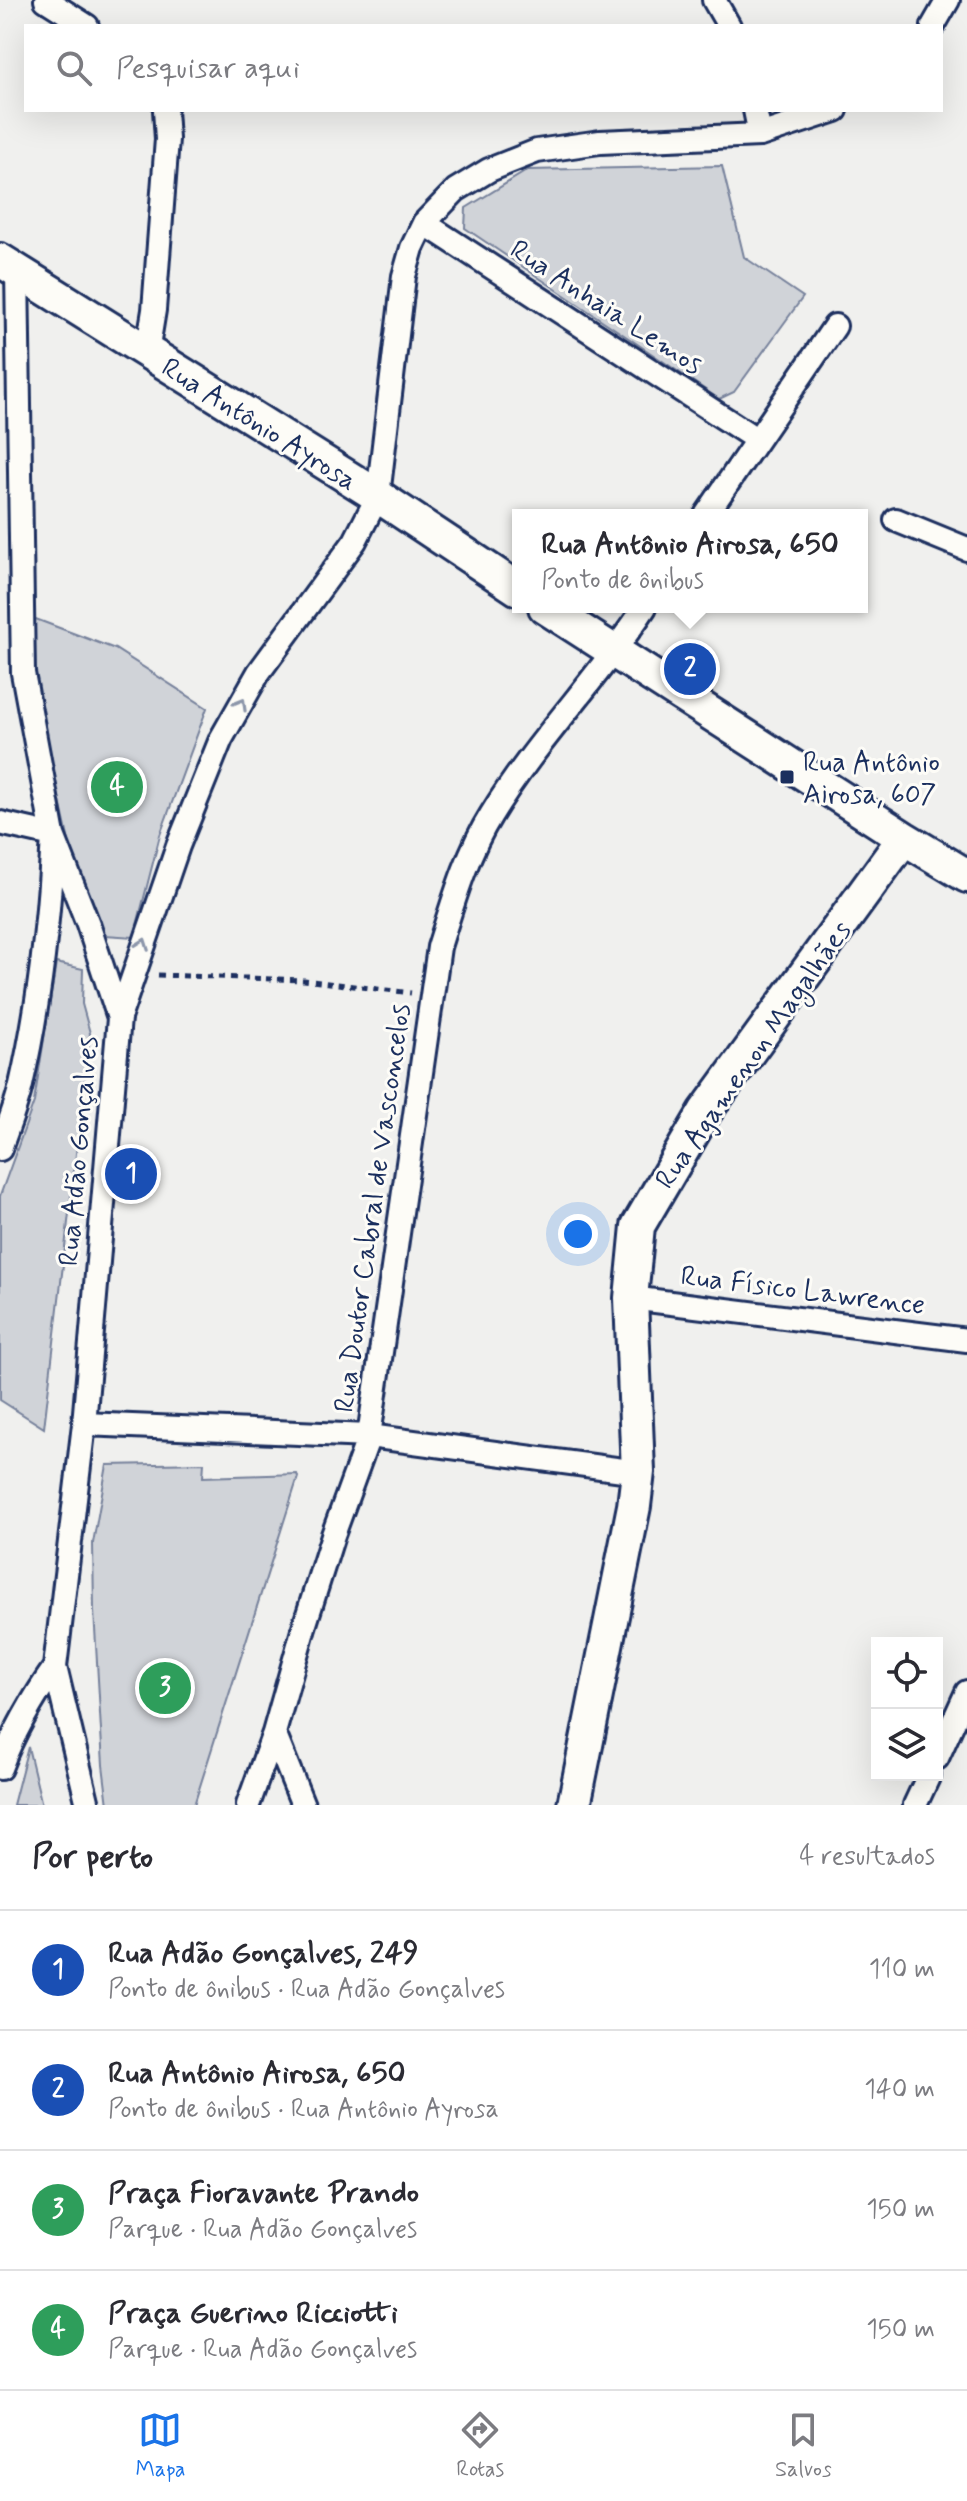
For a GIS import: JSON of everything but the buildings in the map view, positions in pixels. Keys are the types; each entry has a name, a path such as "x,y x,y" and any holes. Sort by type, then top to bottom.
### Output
{"street":[{"path":"46,0 84,24"},
{"path":"714,0 728,24"},
{"path":"934,24 948,0"},
{"path":"147,353 154,310 167,139 165,112"},
{"path":"755,112 760,135"},
{"path":"119,1018 178,846 221,739 259,672 355,541 378,496 404,276 412,248 424,223 456,190 489,170 537,151 600,142 760,135 830,112"},
{"name":"Rua Anhaia Lemos","path":"424,223 756,439"},
{"name":"Rua Antônio Ayrosa","path":"9,265 378,496 512,585"},
{"name":"Rua Adão Gonçalves","path":"9,265 23,673 53,835 88,924 119,1018 84,1424 55,1667 88,1805"},
{"path":"710,509 835,326"},
{"path":"896,520 967,549"},
{"path":"554,613 967,876"},
{"name":"Rua Doutor Cabral de Vasconcelos","path":"248,1805 369,1436 439,947 461,879 489,818 527,761 615,653 641,613"},
{"path":"0,823 53,835 49,908 33,1021 21,1087 0,1149"},
{"name":"Rua Agamenon Magalhães","path":"574,1805 638,1472 631,1298 635,1239 643,1212 705,1112 904,838"},
{"name":"Rua Físico Lawrence","path":"631,1298 967,1340"},
{"path":"84,1424 369,1436 638,1472"},
{"path":"0,1768 13,1734 55,1667"},
{"path":"943,1745 967,1692"},
{"path":"274,1733 303,1805"},
{"path":"915,1805 926,1781"}],"path":[{"path":"133,974 304,980 432,996"}],"shaded area":[{"path":"722,166 744,257 803,297 734,392 719,399 465,228 466,208 528,170"},
{"path":"33,618 115,649 207,708 160,835 134,937 105,935 96,926 70,846 34,671"},
{"path":"56,963 83,969 82,1004 90,1033 44,1428 0,1400 0,1196 34,1102"},
{"path":"204,1463 203,1477 297,1474 298,1477 194,1805 108,1805 94,1611 93,1543 107,1465"},
{"path":"28,1747 42,1805 13,1805"}],"place":[{"name":"Rua Antônio Airosa, 650","path":"690,669"},
{"name":"Rua Antônio Airosa, 607","path":"787,777"},
{"name":"Praça Guerino Ricciotti","path":"117,787"},
{"name":"Rua Adão Gonçalves, 249","path":"131,1174"},
{"name":"Praça Fioravante Prando","path":"165,1688"}]}
